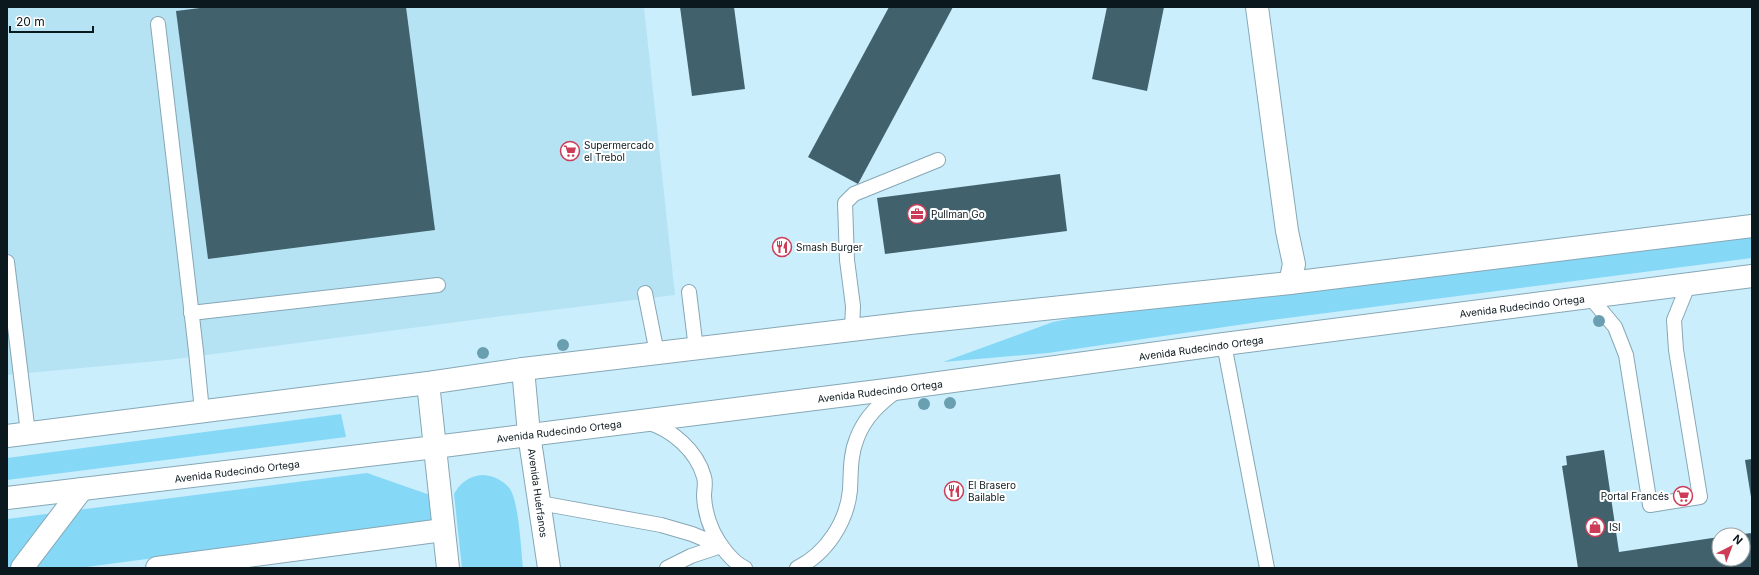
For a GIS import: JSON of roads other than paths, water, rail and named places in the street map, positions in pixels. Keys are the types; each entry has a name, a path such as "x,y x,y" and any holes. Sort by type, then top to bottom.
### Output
{"main road":[{"path":"1257,7 1287,231 1294,264 1290,283"},
{"path":"7,436 428,383 523,369 852,330 1290,283 1752,226"},
{"name":"Avenida Rudecindo Ortega","path":"7,498 435,447 902,388 1224,344 1752,276"},
{"name":"Avenida Huérfanos","path":"523,369 529,434 549,568"},
{"path":"428,383 448,568"},
{"path":"22,568 82,489"},
{"path":"167,567 443,530"}],"lane":[{"path":"158,24 202,411"},
{"path":"852,330 853,306 847,260 845,203 854,194 938,160"},
{"path":"7,262 28,433"},
{"path":"1590,297 1615,327 1626,355 1650,505 1700,497 1676,350 1674,320 1689,283"},
{"path":"191,313 438,285"},
{"path":"689,292 696,349"},
{"path":"645,293 658,353"},
{"path":"1224,344 1267,568"},
{"path":"797,568 816,556 832,537 840,524 850,492 852,455 856,439 874,409 902,388"},
{"path":"640,421 653,424 677,438 689,450 698,463 704,479 706,514 712,530 721,546 731,557 745,568"},
{"path":"540,502 661,524 692,534 721,546"},
{"path":"667,568 691,556 721,546"}],"place":[{"name":"Supermercado el Trebol","path":"570,151"},
{"name":"Pullman Go","path":"917,214"},
{"name":"Smash Burger","path":"782,247"},
{"name":"El Brasero Bailable","path":"954,491"},
{"name":"Portal Francés","path":"1683,496"},
{"name":"ISI","path":"1595,527"}]}
